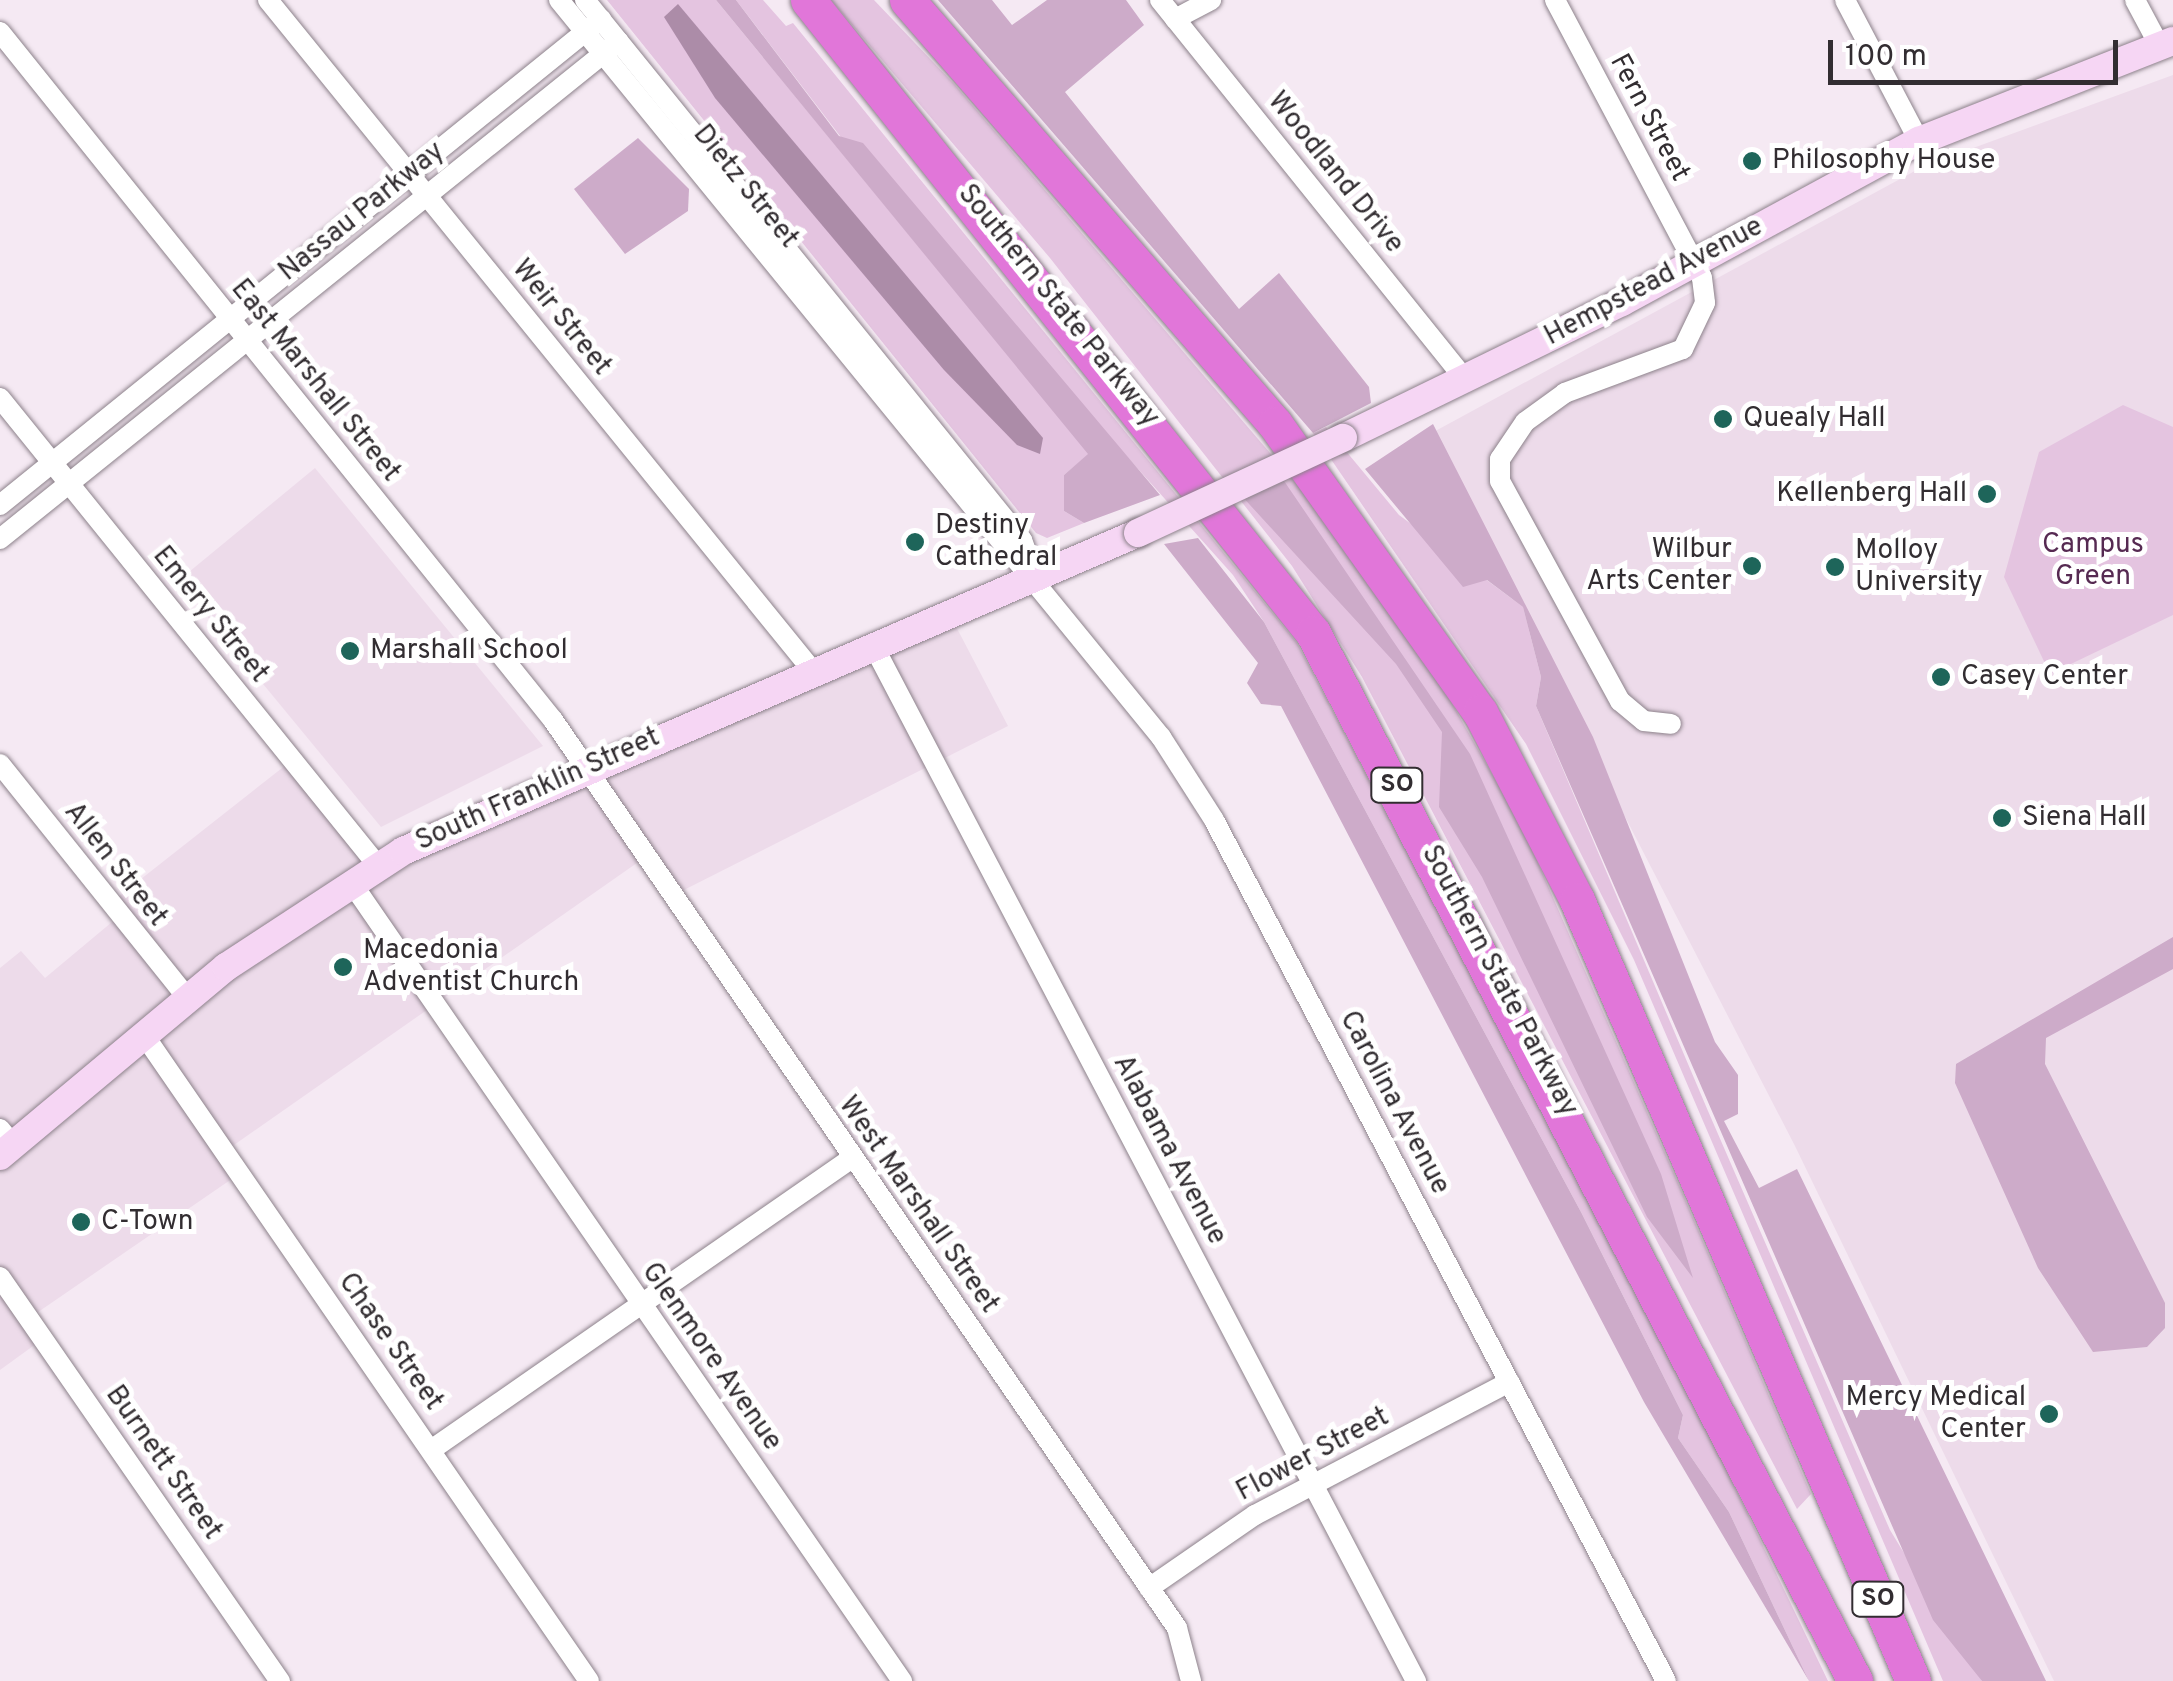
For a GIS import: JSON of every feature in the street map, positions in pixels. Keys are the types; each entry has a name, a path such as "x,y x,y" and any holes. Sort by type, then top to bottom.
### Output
{"highway":[{"name":"Southern State Parkway","path":"808,0 1295,603 1682,1332 1850,1674"},
{"name":"SO","path":"907,0 1275,424 1463,684 1563,870 1913,1681"},
{"path":"1843,1518 1935,1681"}],"main road":[{"name":"Hempstead Avenue","path":"1138,532 1466,380 1919,140 2166,43"},
{"name":"South Franklin Street","path":"4,1143 188,998 378,866 583,768 1138,532"}],"street":[{"name":"Weir Street","path":"268,0 812,670"},
{"name":"Dietz Street","path":"559,0 593,26 906,394 1022,540 1035,575"},
{"name":"Dietz Street","path":"585,0 593,26"},
{"name":"Woodland Drive","path":"1160,0 1466,380"},
{"path":"1175,19 1210,0"},
{"name":"Fern Street","path":"1555,0 1694,261 1705,303 1683,349 1544,405 1500,460 1510,508 1620,701 1644,721 1671,724"},
{"path":"1844,0 1919,140"},
{"path":"2135,0 2166,43"},
{"name":"Nassau Parkway","path":"0,505 593,26"},
{"name":"East Marshall Street","path":"0,32 583,768"},
{"name":"Nassau Parkway","path":"0,539 611,47"},
{"name":"Dietz Street","path":"611,47 886,408 1003,554 1035,575"},
{"path":"886,408 906,394"},
{"name":"Emery Street","path":"0,398 378,866"},
{"name":"Carolina Avenue","path":"1035,575 1214,820 1666,1681"},
{"name":"Alabama Avenue","path":"873,644 1416,1681"},
{"name":"Allen Street","path":"0,764 188,998"},
{"name":"West Marshall Street","path":"583,768 1149,1588 1187,1648 1191,1681"},
{"name":"Glenmore Avenue","path":"351,882 902,1681"},
{"name":"Chase Street","path":"144,1035 589,1681"},
{"path":"431,1450 852,1158"},
{"name":"Burnett Street","path":"0,1277 280,1681"},
{"name":"Flower Street","path":"1149,1588 1314,1485 1509,1382"}],"shaded area":[{"path":"716,0 736,0 839,136 863,143 1160,495 1084,523 1064,511 1064,475 1088,454"},
{"path":"938,0 992,0 1012,25 1047,0 1126,0 1144,25 1065,92 1239,309 1279,273 1369,387 1371,403 1313,433"},
{"path":"678,4 1043,438 1040,454 1017,445 944,370 715,98 664,17"},
{"name":"Molloy University","path":"2173,75 2173,1681 2054,1681 1795,1146 1428,435 1924,166"},
{"path":"638,138 689,189 688,211 625,254 574,189"},
{"path":"1433,424 1593,737 1715,1042 1738,1075 1738,1114 1724,1121 1759,1188 1797,1169 2046,1681 1982,1681 1933,1620 1536,706 1541,677 1523,607 1487,580 1463,587 1365,469"},
{"name":"Marshall School","path":"315,468 543,746 381,827 178,581"},
{"path":"1280,475 1470,754 1661,1174 1693,1278 1647,1217 1482,877 1439,807 1442,732 1396,664 1239,493"},
{"path":"1198,538 1264,622 1581,1212 1683,1415 1678,1438 1729,1512 1809,1681 1644,1402 1281,706 1261,704 1247,683 1258,663 1164,544"},
{"path":"950,615 1008,726 674,895 644,858 224,1152 239,1174 28,1319 40,1341 0,1370 0,968 21,951 45,978 118,917 108,905 291,761 369,865"},
{"path":"2173,937 2173,969 2046,1038 2045,1064 2165,1303 2165,1328 2147,1347 2093,1352 2038,1268 1955,1083 1956,1064"}],"green space":[{"path":"607,0 716,0 1089,454 1064,475 1064,511 1084,523 1047,538 1036,533"},
{"path":"736,0 763,0 786,26 793,23 1297,643 1674,1361 1828,1681 1809,1681 1729,1512 1678,1438 1683,1415 1581,1212 1264,622 1233,575 840,136"},
{"path":"831,0 874,0 955,85 1318,509 1450,700 1523,829 1675,1176 1811,1494 1797,1509 1362,677 1292,566 1050,258"},
{"name":"Campus Green","path":"2123,405 2173,427 2173,615 2050,674 2004,577 2039,452"},
{"path":"1326,427 1399,515 1523,607 1541,677 1536,706 1708,1111 1890,1530 1982,1681 1943,1681 1634,960 1526,744 1313,433"}],"place":[{"name":"Philosophy House","path":"1752,161"},
{"name":"Quealy Hall","path":"1723,419"},
{"name":"Kellenberg Hall","path":"1987,494"},
{"name":"Destiny Cathedral","path":"915,542"},
{"name":"Wilbur Arts Center","path":"1752,566"},
{"name":"Molloy University","path":"1835,567"},
{"name":"Marshall School","path":"350,651"},
{"name":"Casey Center","path":"1941,677"},
{"name":"Siena Hall","path":"2002,818"},
{"name":"Macedonia Adventist Church","path":"343,967"},
{"name":"C-Town","path":"81,1222"},
{"name":"Mercy Medical Center","path":"2049,1414"}]}
